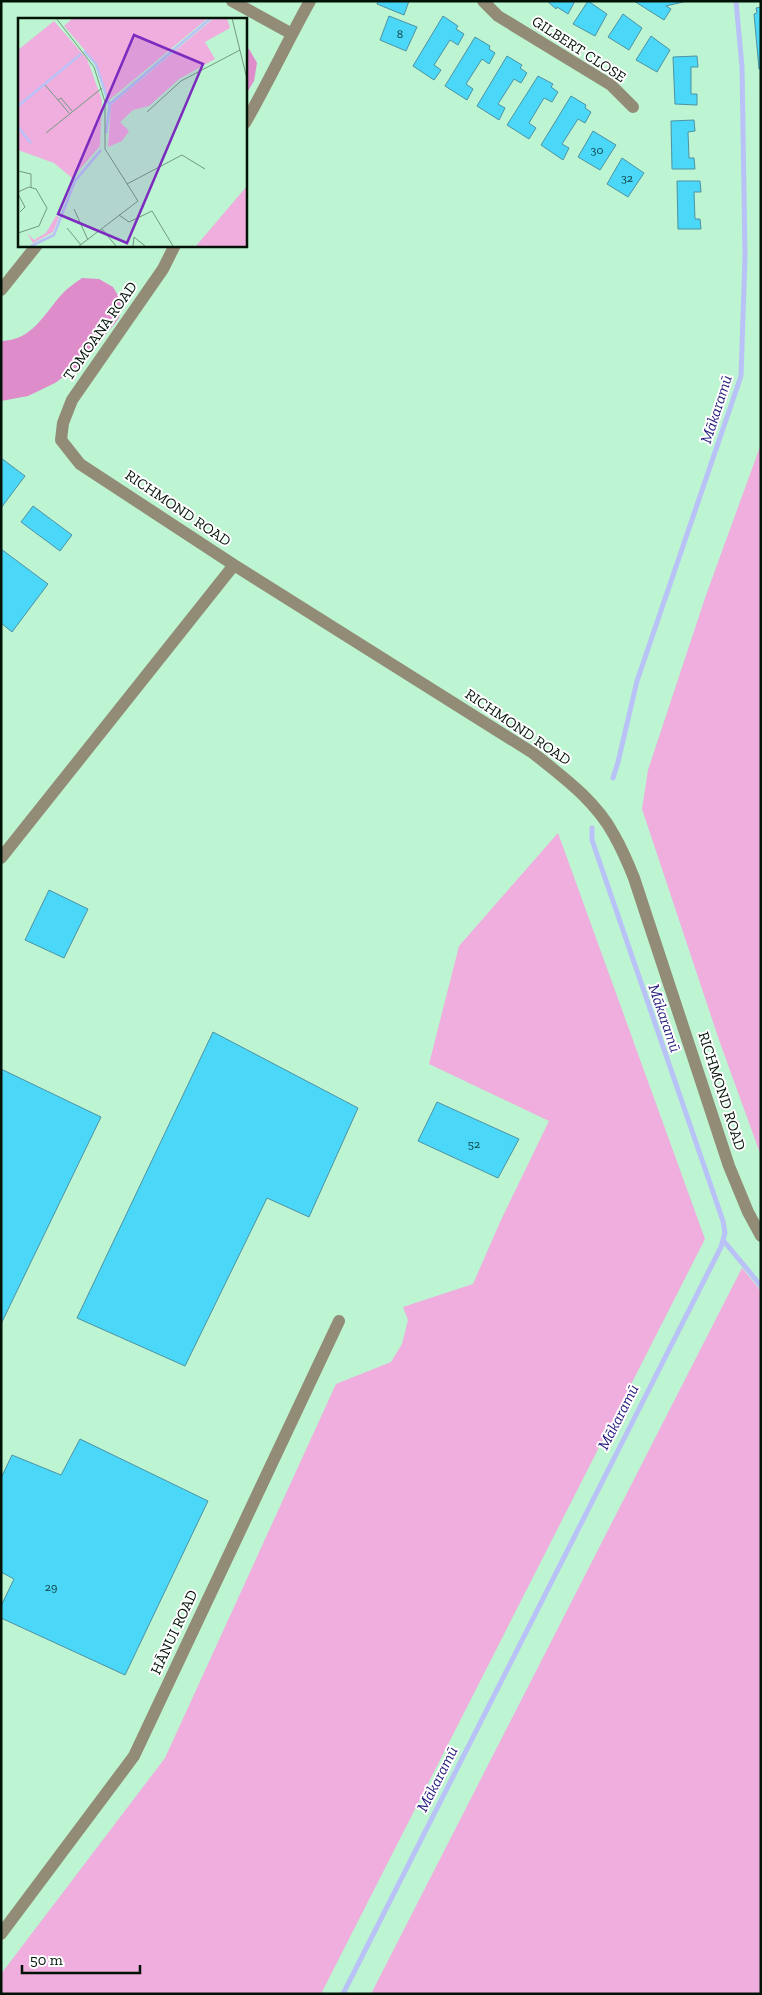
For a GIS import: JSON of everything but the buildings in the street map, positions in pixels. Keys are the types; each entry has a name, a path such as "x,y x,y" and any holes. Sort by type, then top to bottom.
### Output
{"street":[{"path":"232,1 292,34"},
{"path":"246,121 268,84 310,1"},
{"name":"GILBERT CLOSE","path":"483,1 498,16 611,85 633,107"},
{"path":"1,290 36,246"},
{"name":"TOMOANA ROAD","path":"61,440 63,423 72,400 163,269 174,246"},
{"name":"RICHMOND ROAD","path":"61,440 80,464 234,565 533,753 570,782 601,815 614,834 644,905 730,1166 748,1212 761,1236"},
{"path":"1,858 234,565"},
{"name":"HĀNUI ROAD","path":"1,1934 134,1756 339,1321"}],"shaded area":[{"path":"246,48 249,49 257,63 254,81 246,94"},
{"path":"82,278 99,279 113,287 122,302 119,318 84,362 55,383 28,396 1,401 1,341 22,336 30,331 64,292"},
{"path":"761,444 761,1156 718,1037 642,809 648,770 705,598"},
{"path":"558,833 705,1239 321,1994 1,1994 1,1974 165,1758 336,1384 391,1362 402,1344 408,1320 403,1307 473,1284 501,1220 549,1121 429,1064 459,946"},
{"path":"742,1268 761,1291 761,1994 371,1994"}],"waterway":[{"name":"Mākaramū","path":"613,778 637,681 741,376 745,256 742,67 736,1"},
{"name":"Mākaramū","path":"343,1994 721,1247 725,1233 723,1221 592,840 592,828"},
{"path":"723,1240 761,1286"}]}
